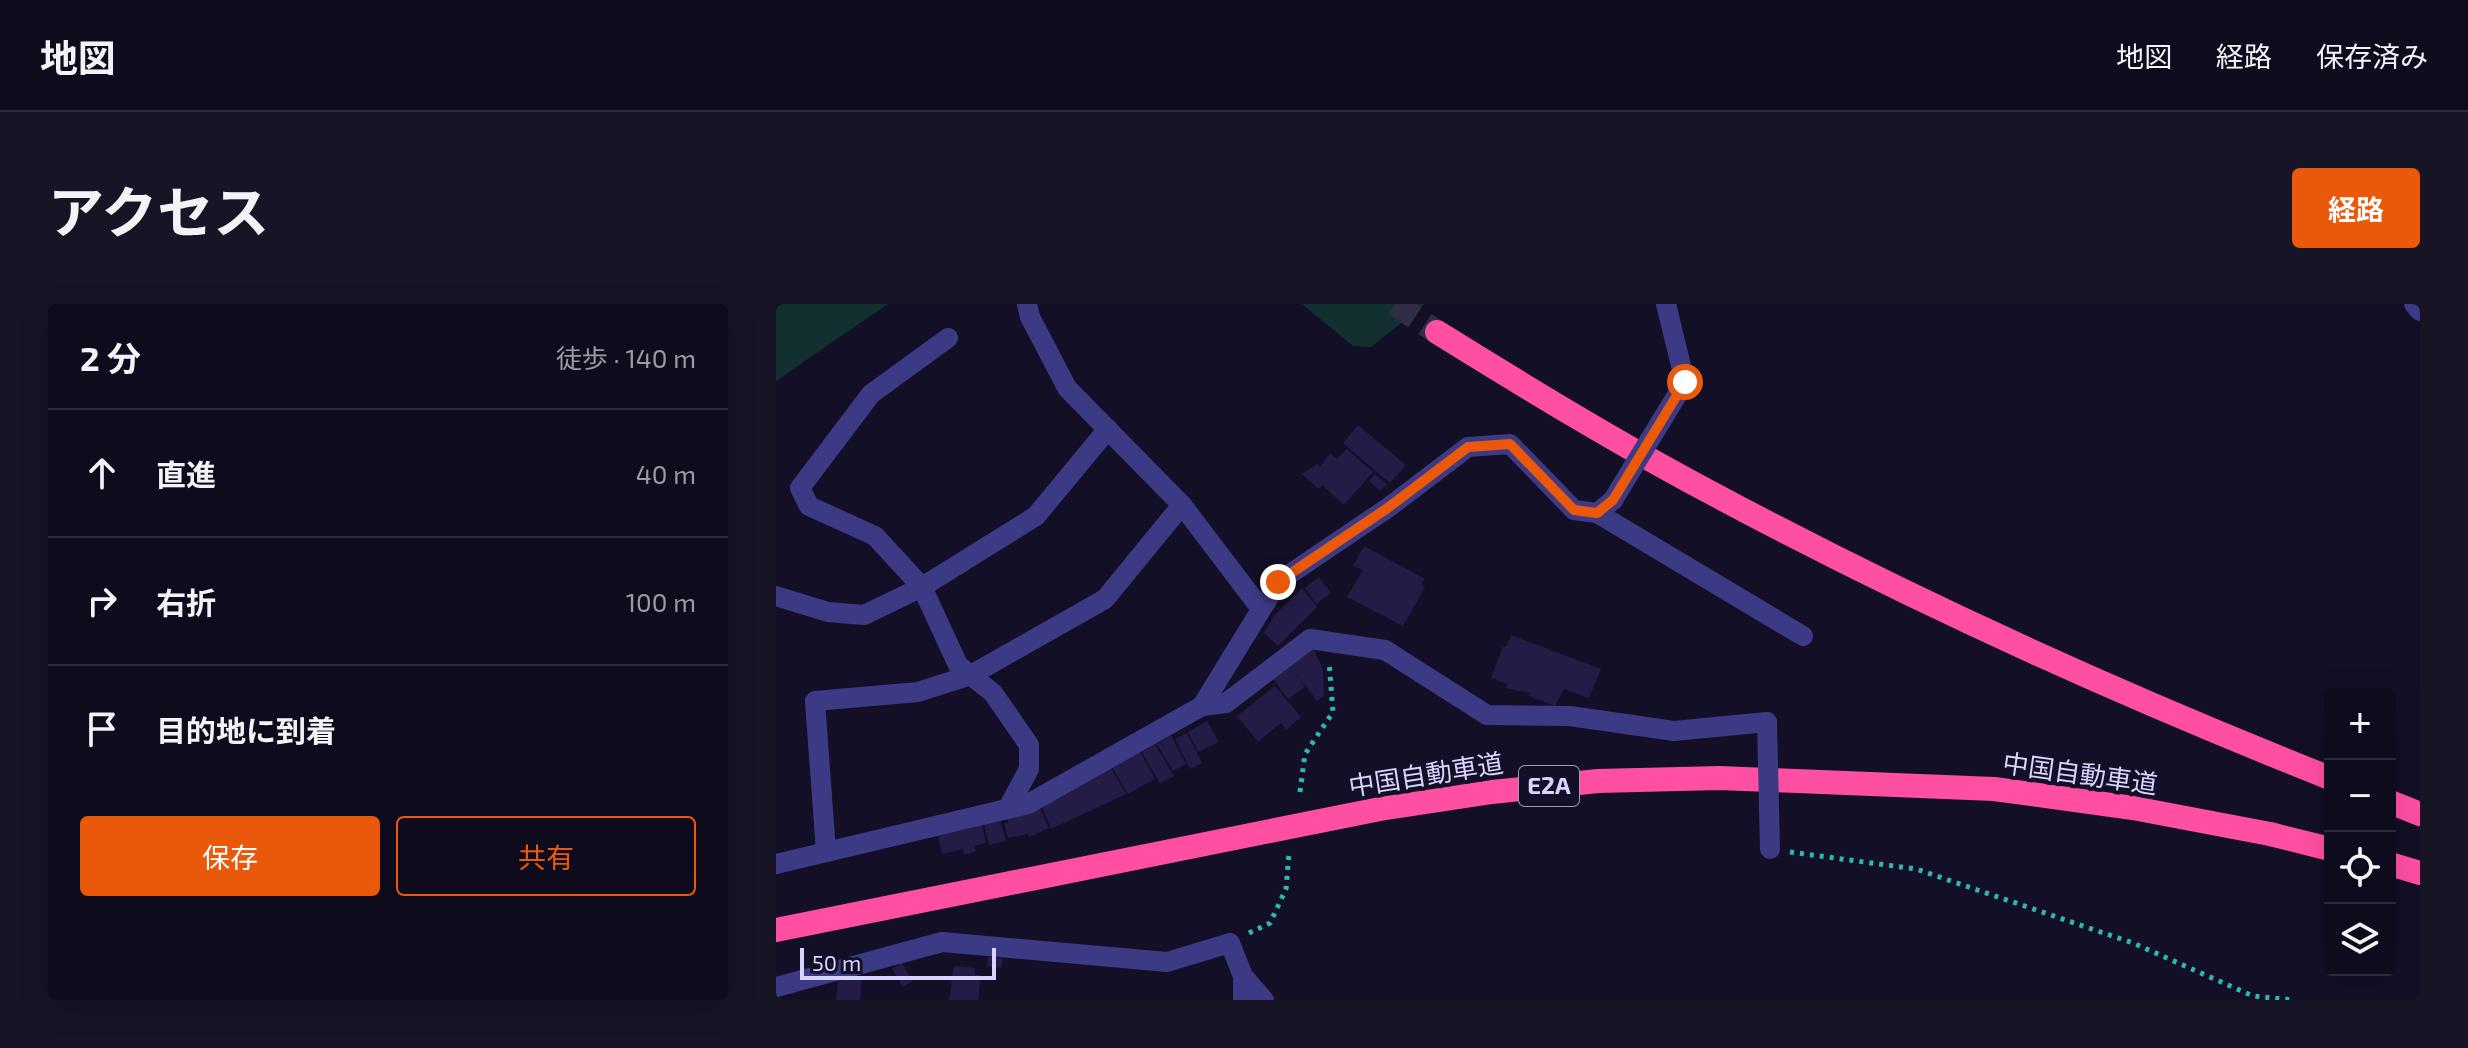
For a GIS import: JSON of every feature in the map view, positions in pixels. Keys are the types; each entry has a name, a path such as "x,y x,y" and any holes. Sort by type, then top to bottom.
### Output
{"highway":[{"path":"1437,332 1572,415 1718,497 1896,588 2054,664 2324,776"},
{"name":"中国自動車道","path":"776,930 1380,809 1492,792 1598,781 1720,778 1860,781 1994,789 2133,808 2324,848"},
{"path":"2396,804 2420,814"},
{"path":"2396,866 2420,873"}],"street":[{"path":"1027,304 1030,317 1067,388 1182,505 1261,609"},
{"path":"1605,507 1685,382 1666,304"},
{"path":"2414,304 2420,311"},
{"path":"948,338 871,394 800,488 809,506 875,536 922,587 958,665 993,693 1029,745 1029,769 1008,808"},
{"path":"776,596 828,612 864,615 922,587 1036,516 1108,429"},
{"path":"1202,706 1278,582 1389,507 1468,447 1510,444 1574,510 1605,507 1803,636"},
{"path":"826,852 815,701 918,692 971,675 1105,599 1182,505"},
{"path":"776,864 1028,804 1202,706 1226,703 1310,639 1385,650 1487,715 1570,716 1674,731 1767,722 1770,849"},
{"path":"776,987 942,942 1167,962 1230,943 1243,976 1264,1000"},
{"path":"1243,976 1243,1000"}],"path":[{"path":"1300,792 1305,754 1333,712 1327,641"},
{"path":"1770,849 1916,869 2133,943 2253,996 2293,1000"},
{"path":"1230,943 1270,923 1286,889 1289,853"}],"green space":[{"path":"776,304 888,304 776,381"},
{"path":"1302,304 1425,304 1371,347 1353,346"}],"building":[{"path":"1358,425 1406,465 1390,483 1343,443"},
{"path":"1347,449 1373,472 1344,505 1322,485 1318,489 1302,474 1317,464 1320,467 1330,453 1337,459"},
{"path":"1375,474 1387,484 1380,491 1369,481"},
{"path":"1364,546 1425,579 1421,584 1425,587 1403,626 1347,597 1363,570 1353,566"},
{"path":"1319,577 1331,593 1316,604 1305,588"},
{"path":"1302,588 1317,607 1278,646 1264,633 1274,616"},
{"path":"1511,635 1601,669 1589,698 1564,689 1555,706 1529,696 1530,693 1506,688 1507,684 1491,678 1503,646 1506,647"},
{"path":"1309,649 1314,650 1323,670 1324,696 1317,701 1295,671 1305,687 1288,699 1271,676"},
{"path":"1275,686 1301,717 1286,730 1281,723 1258,742 1237,716"},
{"path":"1207,721 1219,742 1198,752 1188,732"},
{"path":"1187,733 1202,763 1190,769 1175,739"},
{"path":"1171,735 1186,764 1173,771 1157,744"},
{"path":"1155,744 1174,776 1160,784 1142,752"},
{"path":"1140,752 1155,779 1128,794 1112,767"},
{"path":"1111,768 1126,794 1051,829 1042,807"},
{"path":"1039,806 1049,828 1029,837 1028,834 1008,838 1004,823 1008,822 1007,818"},
{"path":"1000,820 1006,841 989,845 984,824"},
{"path":"982,825 986,843 974,846 976,851 964,855 963,849 942,854 938,836"},
{"path":"988,957 1003,959 1001,968 987,966"},
{"path":"902,963 913,981 903,987 892,969"},
{"path":"954,966 975,968 975,975 981,975 978,1000 949,1000"},
{"path":"862,977 860,1000 836,1000 838,981"}],"tunnel":[{"path":"1395,304 1437,332"}],"route":[{"path":"1278,582 1389,507 1468,447 1510,444 1574,510 1597,513 1613,500 1685,382"}]}
